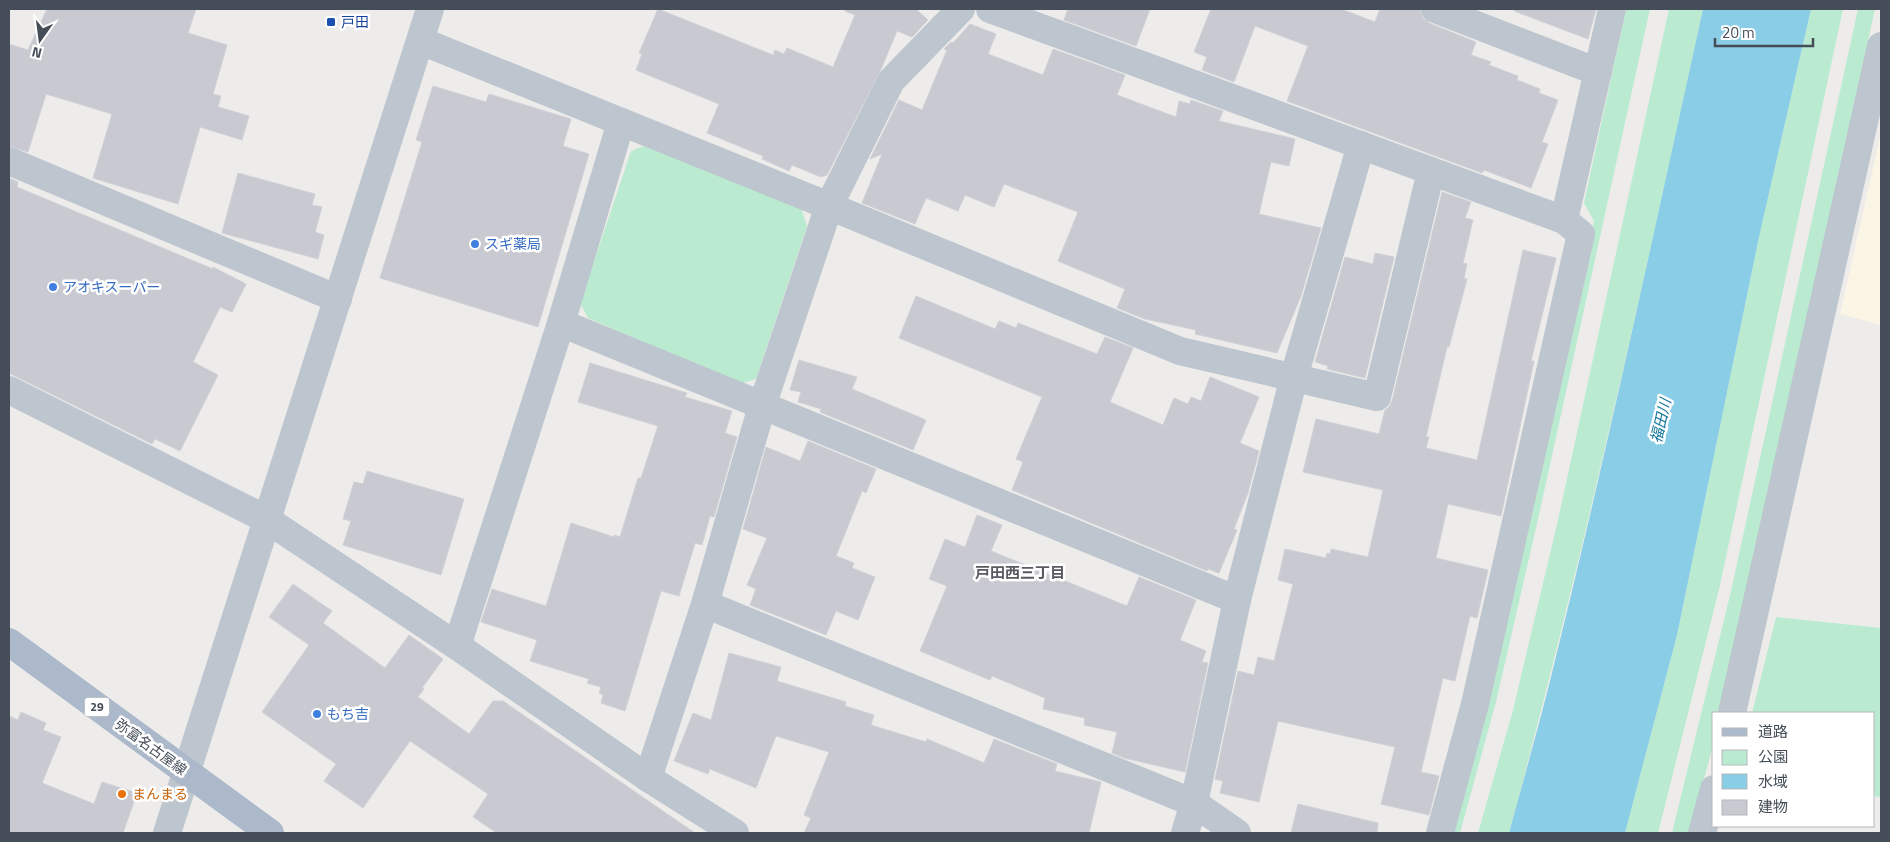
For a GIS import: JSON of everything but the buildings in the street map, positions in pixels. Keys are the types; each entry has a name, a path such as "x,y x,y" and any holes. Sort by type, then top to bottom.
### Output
{"main road":[{"name":"弥富名古屋線","path":"9,642 270,833"}],"street":[{"path":"167,833 430,9"},
{"path":"648,778 705,604 762,406 829,206 890,81 961,9"},
{"path":"990,9 1564,220 1582,234 1475,704 1440,833"},
{"path":"1435,9 1598,72"},
{"path":"1564,220 1612,9"},
{"path":"421,41 829,206 1180,351 1377,396 1431,171"},
{"path":"1732,712 1881,46"},
{"path":"457,646 561,322 621,122"},
{"path":"1185,833 1194,803 1237,600 1294,377 1361,145"},
{"path":"9,161 338,299"},
{"path":"561,322 1237,600"},
{"path":"9,390 266,519 457,646 648,778 734,833"},
{"path":"705,604 1194,803 1237,833"},
{"path":"1702,833 1712,796"}],"shaded area":[{"path":"1881,133 1881,325 1840,314"}],"green space":[{"path":"1626,9 1650,9 1496,702 1460,833 1448,833 1527,518 1594,221 1584,203"},
{"path":"1669,9 1703,9 1587,526 1509,833 1478,833 1513,710 1558,520"},
{"path":"1811,9 1843,9 1720,585 1658,833 1625,833 1677,635 1759,237"},
{"path":"1858,9 1875,9 1720,712 1712,712 1712,749 1690,833 1672,833 1731,591"},
{"path":"644,146 801,208 807,226 756,379 740,384 588,318 580,303 631,151"},
{"path":"1776,617 1881,628 1881,797 1875,796 1875,712 1752,712"}],"water":[{"name":"福田川","path":"1703,9 1811,9 1759,237 1677,635 1625,833 1509,833 1546,696 1591,511"}],"place":[{"name":"戸田","path":"331,22"},
{"name":"スギ薬局","path":"475,244"},
{"name":"アオキスーパー","path":"53,287"},
{"name":"もち吉","path":"317,714"},
{"name":"まんまる","path":"122,794"}],"district":[{"name":"戸田西三丁目","path":"1020,573"}]}
